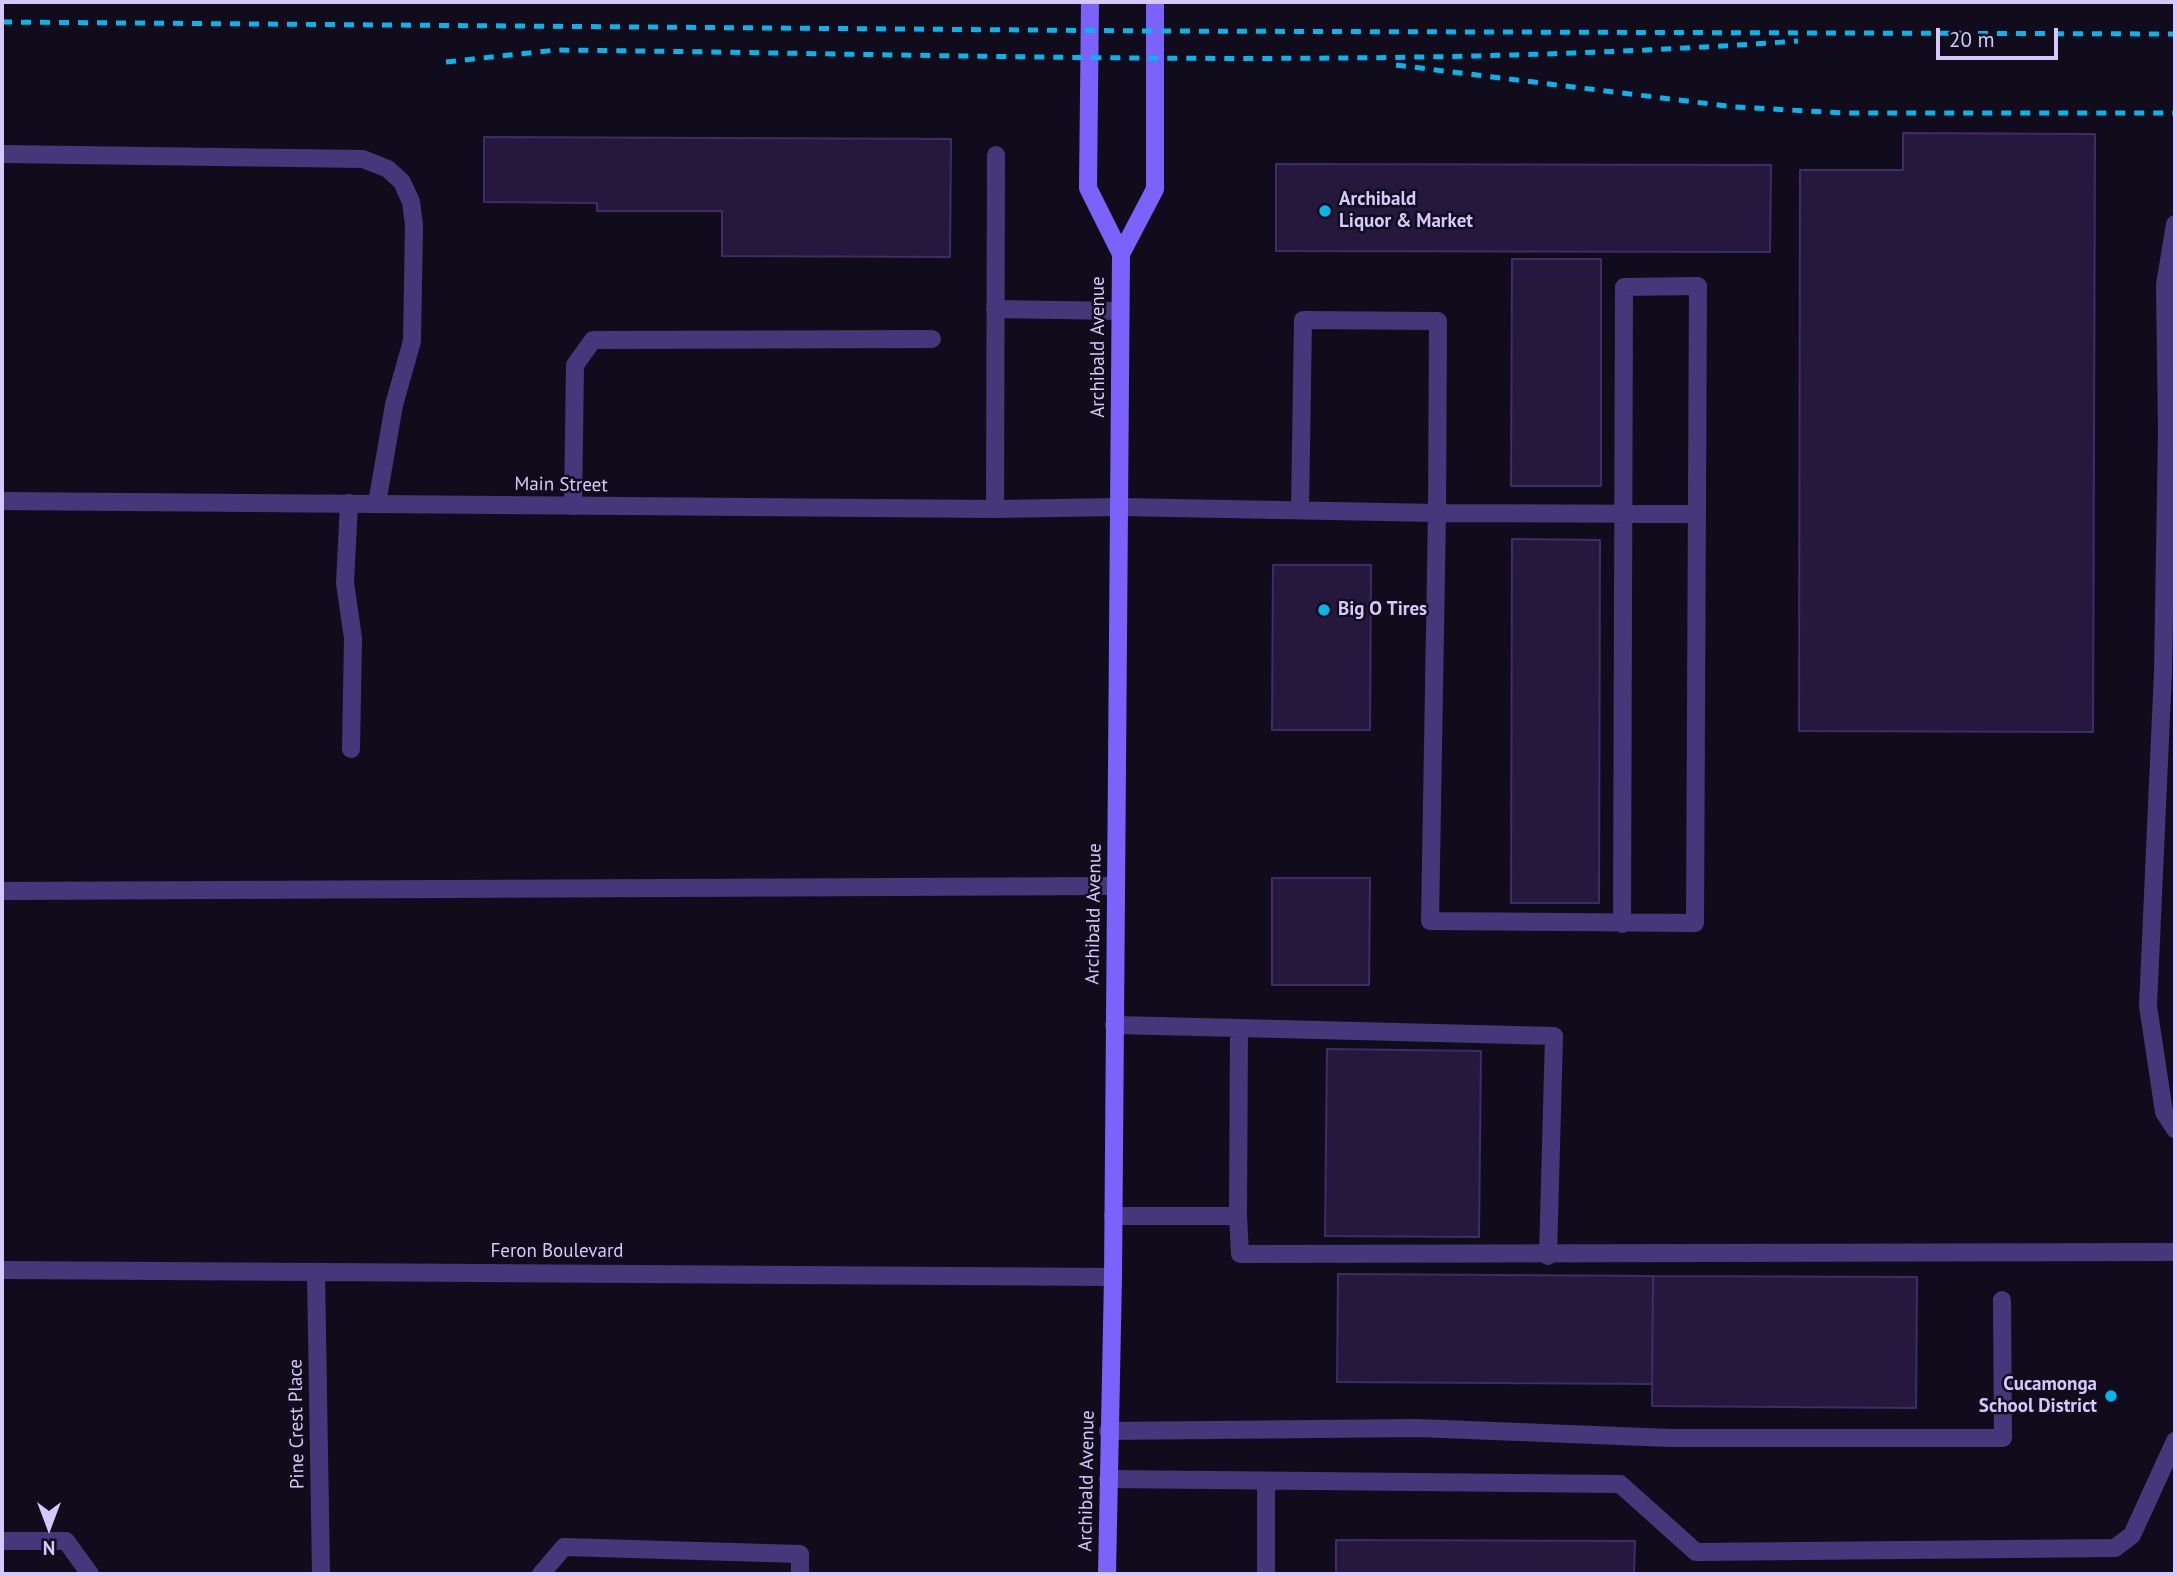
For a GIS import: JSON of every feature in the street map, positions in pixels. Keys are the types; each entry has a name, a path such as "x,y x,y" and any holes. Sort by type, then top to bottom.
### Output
{"main road":[{"name":"Archibald Avenue","path":"1090,2 1088,188 1121,254"},
{"name":"Archibald Avenue","path":"1107,1574 1113,1277 1121,254 1155,189 1155,2"}],"street":[{"path":"2,153 363,159 388,169 402,183 411,202 414,225 412,341 394,405 377,503"},
{"path":"995,509 996,155"},
{"path":"2175,224 2165,285 2170,519 2148,1006 2164,1112 2175,1129"},
{"path":"1300,510 1303,320 1438,321 1430,920 1622,924 1695,923 1698,286 1624,287 1622,924"},
{"path":"995,309 1120,311"},
{"path":"573,506 575,365 593,340 932,339"},
{"name":"Main Street","path":"2,501 995,509 1120,507 1623,516 1697,514"},
{"path":"349,503 345,583 353,638 351,749"},
{"path":"2,891 1115,886"},
{"path":"1114,1026 1554,1036 1548,1256"},
{"path":"1239,1027 1237,1216 1240,1254 1548,1256 2175,1252"},
{"path":"1113,1216 1237,1216"},
{"name":"Feron Boulevard","path":"2,1270 1113,1277"},
{"name":"Pine Crest Place","path":"316,1272 321,1574"},
{"path":"1108,1431 1418,1428 1670,1438 2003,1438 2002,1300"},
{"path":"1108,1479 1620,1484 1696,1552 2115,1548 2132,1535 2175,1441"},
{"path":"1266,1481 1266,1574"},
{"path":"2,1541 66,1541 90,1574"},
{"path":"541,1574 564,1547 800,1554 800,1574"}],"building":[{"path":"1903,133 2095,134 2093,732 1799,731 1800,170 1903,170"},
{"path":"484,137 951,139 950,257 722,256 722,211 597,211 597,203 484,202"},
{"path":"1276,164 1771,165 1770,252 1276,251"},
{"path":"1512,259 1601,259 1601,486 1511,486"},
{"path":"1512,539 1600,540 1599,903 1511,903"},
{"path":"1273,565 1371,565 1370,730 1272,730"},
{"path":"1272,878 1370,878 1369,985 1272,985"},
{"path":"1327,1049 1481,1051 1479,1237 1325,1236"},
{"path":"1338,1274 1653,1276 1652,1384 1337,1382"},
{"path":"1653,1276 1917,1277 1916,1408 1652,1406"},
{"path":"1336,1540 1635,1541 1634,1574 1336,1574"}],"railway":[{"path":"2,22 1154,31 2175,34"},
{"path":"446,62 556,50 1022,57 1333,58 1488,56 1798,41"},
{"path":"1396,65 1735,107 1845,113 2175,113"}],"place":[{"name":"Archibald Liquor & Market","path":"1325,211"},
{"name":"Big O Tires","path":"1324,610"},
{"name":"Cucamonga School District","path":"2111,1396"}]}
